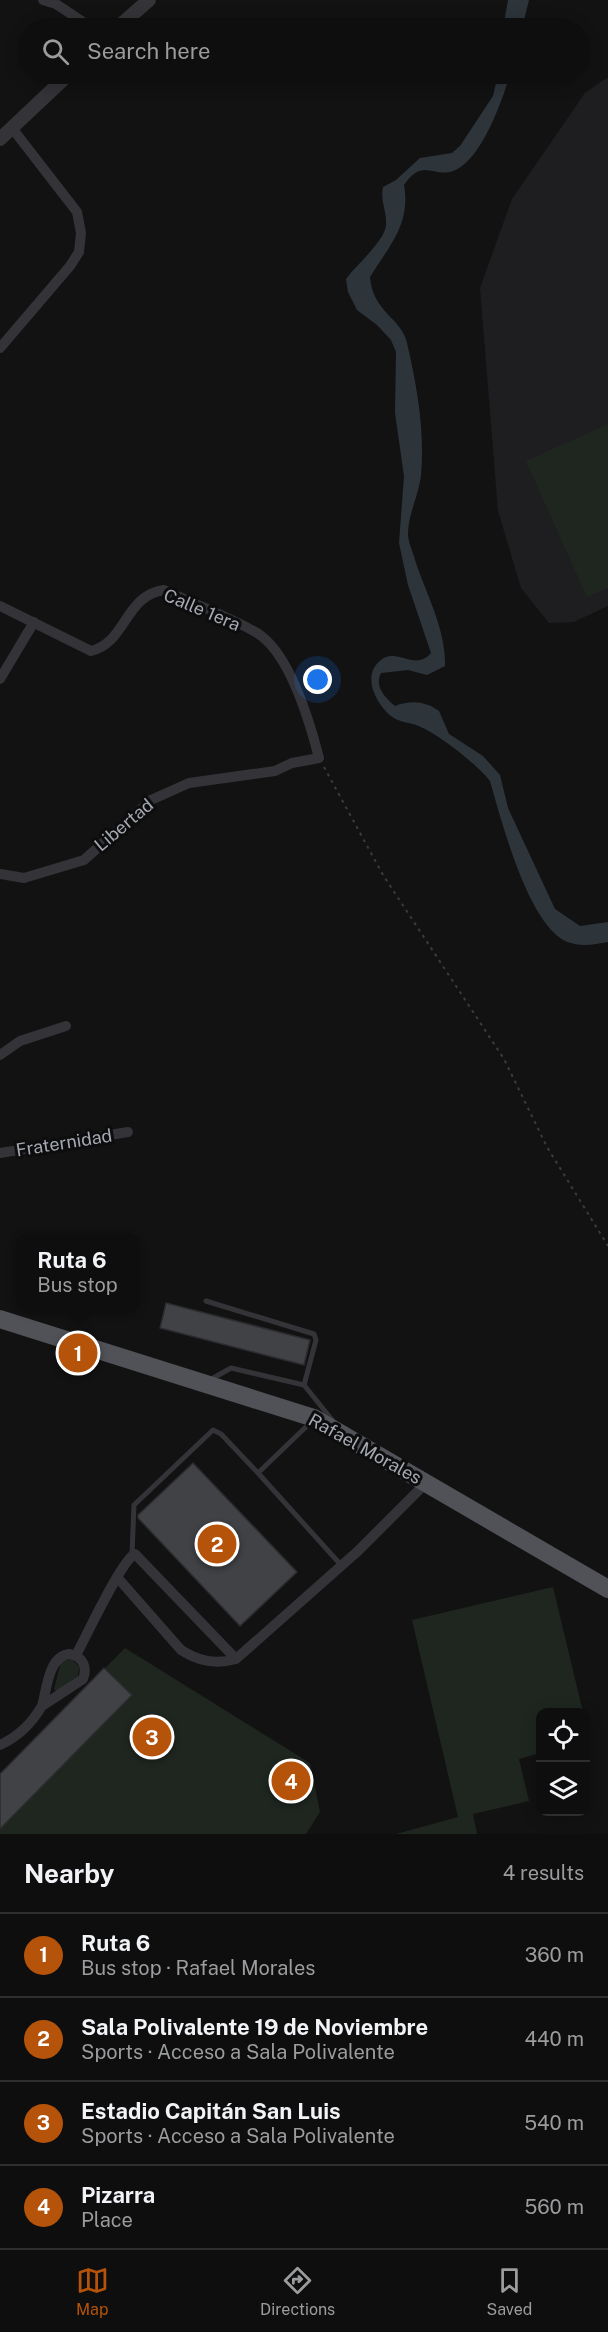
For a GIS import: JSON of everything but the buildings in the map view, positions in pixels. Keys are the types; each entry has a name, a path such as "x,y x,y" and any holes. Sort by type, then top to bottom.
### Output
{"main road":[{"name":"Rafael Morales","path":"0,1318 314,1418 608,1590"}],"street":[{"path":"43,0 56,4 77,18"},
{"path":"128,18 149,0"},
{"path":"0,138 58,84"},
{"path":"0,348 70,266 79,252 81,233 77,212 12,128"},
{"name":"Calle 1era","path":"0,606 91,651 108,644 141,598 164,590 261,636 280,659 294,687 310,722 319,758"},
{"path":"0,680 34,622"},
{"name":"Libertad","path":"0,874 24,878 84,860 151,800 189,783 275,771 292,763 319,758"},
{"path":"0,1055 20,1041 66,1026"},
{"name":"Fraternidad","path":"0,1153 128,1132"},
{"path":"117,1577 181,1650 195,1659 225,1662 236,1659 342,1566 426,1483"},
{"path":"76,1655 117,1577 132,1554 136,1555 236,1659"},
{"path":"0,1745 20,1734 32,1723 42,1706 55,1662 63,1655 76,1655"},
{"path":"42,1706 83,1679 84,1665 76,1655"}],"lane":[{"path":"206,1301 314,1334 316,1340 304,1385"},
{"path":"204,1383 231,1368 304,1385 345,1436"},
{"path":"258,1473 314,1418"},
{"path":"132,1554 134,1505 213,1430 221,1434 258,1473 342,1566"}],"path":[{"path":"319,758 383,875 504,1059 547,1147 608,1246"}],"shaded area":[{"path":"508,0 529,0 524,18 505,18"},
{"path":"608,77 608,606 574,622 549,623 521,588 498,511 480,288 512,199 585,93"},
{"path":"496,84 507,84 489,128 473,156 453,171 423,170 417,172 404,185 404,211 397,234 370,277 376,299 404,334 414,376 421,425 422,458 420,482 408,527 408,537 439,625 445,666 427,675 408,670 381,673 379,683 384,695 395,706 418,702 439,711 449,734 483,756 500,775 508,808 555,909 580,926 608,922 608,942 594,944 571,943 556,935 543,919 519,872 490,781 445,741 416,725 394,718 385,711 376,697 371,681 375,666 387,657 419,660 431,653 408,585 399,543 404,476 395,413 396,352 391,340 377,325 357,310 348,292 346,279 376,245 384,231 386,220 382,197 383,187 396,180 420,158 452,153 460,146 493,96"},
{"path":"608,424 608,588 587,597 526,461"},
{"path":"553,1587 582,1708 536,1708 536,1754 519,1759 529,1801 473,1814 477,1834 396,1834 458,1817 412,1620"},
{"path":"125,1648 310,1763 320,1812 306,1834 0,1834 0,1774"},
{"path":"71,1659 79,1666 78,1676 56,1692 54,1689 61,1662"}],"place":[{"name":"Ruta 6","path":"78,1353"},
{"name":"Sala Polivalente 19 de Noviembre","path":"217,1544"},
{"name":"Estadio Capitán San Luis","path":"152,1737"},
{"name":"Pizarra","path":"291,1781"}]}
